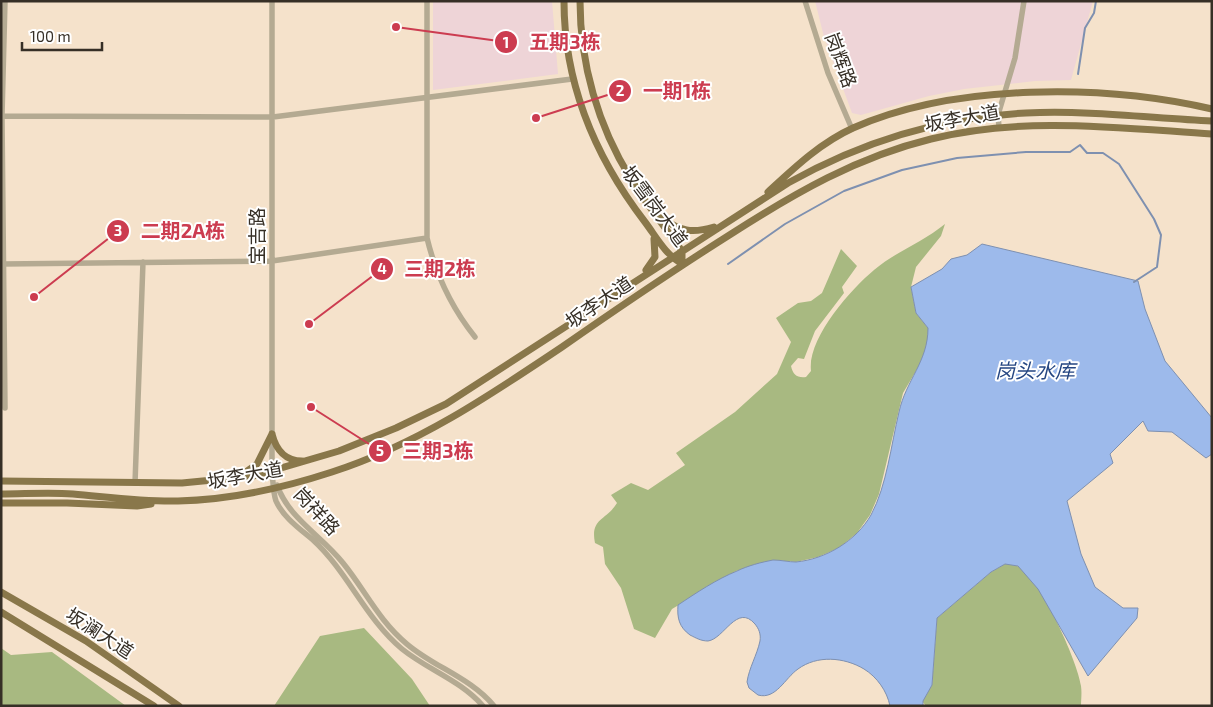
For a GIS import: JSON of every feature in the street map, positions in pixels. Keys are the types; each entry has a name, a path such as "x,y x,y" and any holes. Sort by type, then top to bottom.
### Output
{"main road":[{"name":"坂雪岗大道","path":"564,1 566,45 572,79 584,117 602,159 626,198 670,257 682,264"},
{"name":"坂雪岗大道","path":"580,1 585,60 602,122 626,171 682,251 682,264"},
{"path":"753,205 809,155 852,129 915,108 1003,96 1057,93 1118,94 1161,99 1212,109"},
{"name":"坂李大道","path":"1,481 182,483 235,478 254,476 356,445 446,404 670,257 804,174 875,143 931,126 998,115 1066,113 1212,121"},
{"name":"坂李大道","path":"1,494 71,494 163,501 200,499 276,488 334,471 383,453 435,427 511,381 682,264 794,194 844,168 916,142 999,127 1065,125 1212,134"},
{"path":"656,215 686,232 700,231 726,222"},
{"path":"635,280 652,264 656,253 655,241 645,223"},
{"path":"272,434 278,449 283,455 298,461 306,461"},
{"path":"235,478 249,472 257,464 272,434"},
{"path":"1,503 67,502 138,506 163,501"},
{"name":"坂澜大道","path":"1,592 86,641 179,706"},
{"name":"坂澜大道","path":"1,612 154,706"}],"street":[{"path":"5,1 2,116 5,408"},
{"name":"宝吉路","path":"272,1 272,471"},
{"path":"427,1 427,238 433,262 445,290 460,317 475,337"},
{"name":"岗辉路","path":"805,1 828,73 852,129"},
{"path":"999,127 998,115 1017,49 1024,1"},
{"path":"2,116 273,117 572,79"},
{"path":"3,264 272,261 427,238"},
{"path":"135,483 143,262"},
{"name":"岗祥路","path":"272,471 276,488 276,501 286,515 337,566 373,618 392,640 414,658 465,689 483,706"},
{"name":"岗祥路","path":"276,488 291,511 342,562 378,615 397,635 418,653 476,688 494,706"}],"shaded area":[{"path":"433,1 552,1 558,74 433,90"},
{"path":"815,1 1093,1 1071,80 1035,81 964,89 929,96 861,115 852,113 824,37"}],"green space":[{"path":"945,224 941,236 916,267 911,287 916,313 928,328 928,343 919,366 903,393 879,494 870,515 857,533 839,548 818,557 796,562 773,560 736,571 672,609 655,638 634,629 621,588 605,564 603,547 595,543 594,535 597,524 617,503 611,495 631,483 648,490 685,465 676,453 735,412 777,374 791,342 776,318 798,303 811,301 822,293 841,249 857,266 842,287 844,293 815,331 804,359 798,358 791,366 794,374 800,377 806,377 811,371 812,358 823,330 842,302 853,290 882,264"},
{"path":"1005,564 1016,565 1026,573 1036,585 1056,620 1078,674 1081,689 1081,706 926,706 922,701 932,685 937,618 991,572"},
{"path":"364,628 412,679 430,706 274,706 320,636"},
{"path":"1,648 11,655 52,652 126,706 1,706"}],"water":[{"name":"岗头水库","path":"982,244 1138,281 1145,309 1165,361 1212,418 1212,454 1206,458 1172,432 1148,431 1143,421 1110,454 1113,463 1067,501 1081,554 1095,587 1123,608 1138,608 1137,618 1088,676 1038,589 1018,566 1005,564 991,572 937,618 932,685 923,701 923,706 890,706 884,690 869,672 848,662 831,659 805,664 775,691 764,696 758,695 749,688 747,682 760,641 758,628 755,624 748,619 742,618 736,620 714,639 703,640 690,635 683,629 678,618 678,605 714,582 750,566 773,560 796,562 829,553 849,541 865,524 881,491 902,401 921,361 927,340 928,328 916,313 911,287 942,269 951,259 967,255"}],"waterway":[{"path":"1078,74 1085,28 1094,13 1096,1"},
{"path":"728,264 785,224 844,191 902,170 957,158 1026,152 1070,152 1080,145 1087,153 1103,153 1119,164 1154,219 1161,235 1157,267 1134,282"}],"place":[{"name":"五期3栋","path":"396,27"},
{"name":"一期1栋","path":"536,118"},
{"name":"二期2A栋","path":"34,297"},
{"name":"三期2栋","path":"309,324"},
{"name":"三期3栋","path":"311,407"}]}
